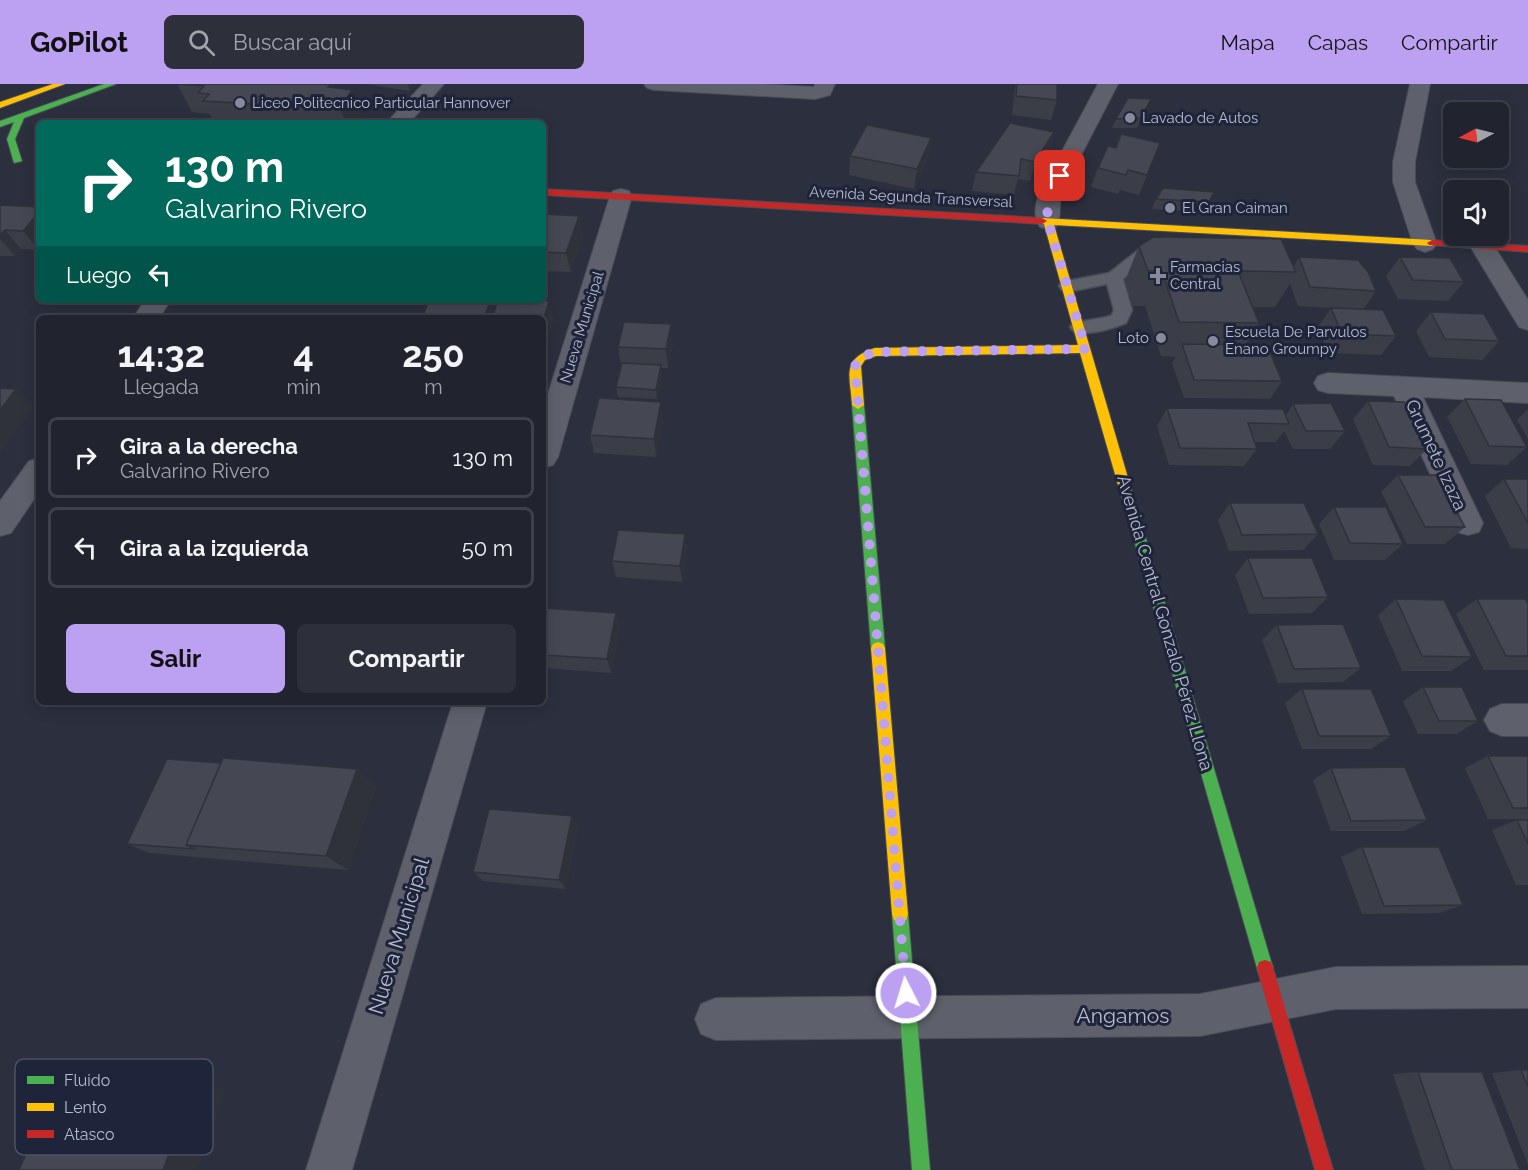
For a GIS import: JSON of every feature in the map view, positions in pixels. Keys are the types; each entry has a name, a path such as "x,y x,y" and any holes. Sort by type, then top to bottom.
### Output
{"main road":[{"path":"0,105 61,84"},
{"path":"0,124 112,84"},
{"path":"0,160 23,162 10,141 14,125 20,117"},
{"name":"Avenida Segunda Transversal","path":"546,192 1144,228 1242,240 1443,244"},
{"name":"Avenida Central Gonzalo Pérez Llona","path":"1048,222 1324,1170"},
{"name":"Avenida Segunda Transversal","path":"1482,246 1528,249"},
{"path":"921,1170 855,366 861,357 875,352 1086,349"}],"street":[{"path":"401,120 434,84"},
{"path":"654,84 815,93 823,91 825,84"},
{"name":"Avenida Central Gonzalo Pérez Llona","path":"1048,222 1047,205 1050,194 1108,84"},
{"path":"1420,84 1404,162 1404,182 1425,243"},
{"name":"Nueva Municipal","path":"546,447 621,196"},
{"path":"1482,246 1528,321"},
{"name":"Grumete Izaza","path":"1328,383 1528,393"},
{"name":"Grumete Izaza","path":"1404,387 1468,523"},
{"path":"0,524 36,473"},
{"name":"Nueva Municipal","path":"329,1170 469,705"},
{"name":"Angamos","path":"716,1019 1200,1015 1275,1002 1336,988 1528,987"}],"lane":[{"path":"1144,228 1147,252"},
{"path":"1068,286 1114,277 1147,252 1171,254"},
{"path":"1079,327 1110,323 1120,319 1123,310 1114,277"}],"building":[{"path":"177,84 331,84 328,87 352,90 340,109 203,101 209,94 198,93 204,86"},
{"path":"1017,84 1057,84 1057,100 1016,96"},
{"path":"1128,98 1151,99 1141,118 1116,119"},
{"path":"1010,123 1054,132 1035,162 1021,159 1019,176 976,172"},
{"path":"867,125 931,138 917,169 850,156"},
{"path":"1121,134 1160,143 1147,175 1128,170 1126,175 1098,168 1108,146 1116,148"},
{"path":"1163,188 1214,192 1209,202 1156,199"},
{"path":"0,205 36,207 36,216 23,231 5,230 0,235"},
{"path":"546,214 579,216 566,253 546,252"},
{"path":"1153,237 1281,239 1296,272 1238,271 1259,323 1179,322 1162,271 1148,271 1139,246"},
{"path":"1299,257 1358,260 1368,272 1376,291 1310,287"},
{"path":"1400,257 1450,258 1464,282 1413,280"},
{"path":"546,301 549,301 545,315 493,315 497,303 546,303"},
{"path":"428,303 490,303 485,315 423,315"},
{"path":"1331,308 1383,310 1396,336 1342,334"},
{"path":"1431,312 1484,314 1499,341 1445,339"},
{"path":"624,322 671,324 666,349 618,347"},
{"path":"1182,344 1267,345 1282,381 1194,380"},
{"path":"622,363 661,365 656,390 616,387"},
{"path":"0,388 16,389 0,410"},
{"path":"599,398 661,402 654,439 590,435"},
{"path":"1465,399 1501,400 1527,447 1489,446"},
{"path":"1368,401 1404,402 1427,449 1389,447"},
{"path":"1331,403 1345,431 1306,431 1293,404"},
{"path":"1167,408 1283,409 1289,424 1248,423 1257,449 1180,448"},
{"path":"1398,475 1436,475 1465,527 1425,527"},
{"path":"1504,479 1528,479 1528,523"},
{"path":"1230,503 1304,503 1318,534 1242,535"},
{"path":"1334,507 1386,507 1403,544 1350,543"},
{"path":"618,530 685,534 680,566 612,561"},
{"path":"1248,558 1312,558 1328,597 1263,598"},
{"path":"1396,599 1444,600 1472,657 1422,656"},
{"path":"1477,599 1525,599 1528,603 1528,656 1506,656"},
{"path":"546,608 616,613 607,659 546,655"},
{"path":"1343,624 1361,668 1294,669 1277,625"},
{"path":"1423,687 1462,687 1478,721 1439,721"},
{"path":"1302,689 1371,689 1391,736 1319,736"},
{"path":"1488,756 1528,756 1528,808 1513,808"},
{"path":"223,758 357,769 326,856 186,845"},
{"path":"167,759 221,763 186,845 195,849 127,844"},
{"path":"1405,767 1427,820 1351,821 1331,768"},
{"path":"489,809 572,816 559,880 473,872"},
{"path":"1517,820 1528,820 1528,844"},
{"path":"1362,847 1439,847 1463,905 1384,906"},
{"path":"1521,1070 1528,1070 1528,1087"},
{"path":"1418,1072 1482,1072 1520,1170 1452,1170"},
{"path":"26,1155 169,1155 163,1170 19,1170"}],"traffic: fast":[{"path":"0,124 112,84"},
{"path":"17,161 11,139 20,117"},
{"path":"858,405 878,648"},
{"path":"1127,495 1265,968"},
{"path":"900,914 921,1170"}],"traffic: slow":[{"path":"0,105 61,84"},
{"path":"1042,221 1432,243"},
{"path":"1048,222 1127,495"},
{"path":"858,405 855,366 861,357 875,352 1086,349"},
{"path":"878,648 900,914"}],"traffic: jam":[{"path":"546,192 1042,221"},
{"path":"1432,243 1528,249"},
{"path":"1265,968 1324,1170"}],"place":[{"name":"Liceo Politecnico Particular Hannover","path":"240,103"},
{"name":"Lavado de Autos","path":"1130,118"},
{"name":"El Gran Caiman","path":"1170,208"},
{"name":"Farmacias Central","path":"1158,276"},
{"name":"Loto","path":"1161,338"},
{"name":"Escuela De Parvulos Enano Groumpy","path":"1213,341"}],"route":[{"path":"906,993 855,366 861,357 875,352 1086,349 1048,222 1047,205 1060,176"}]}
